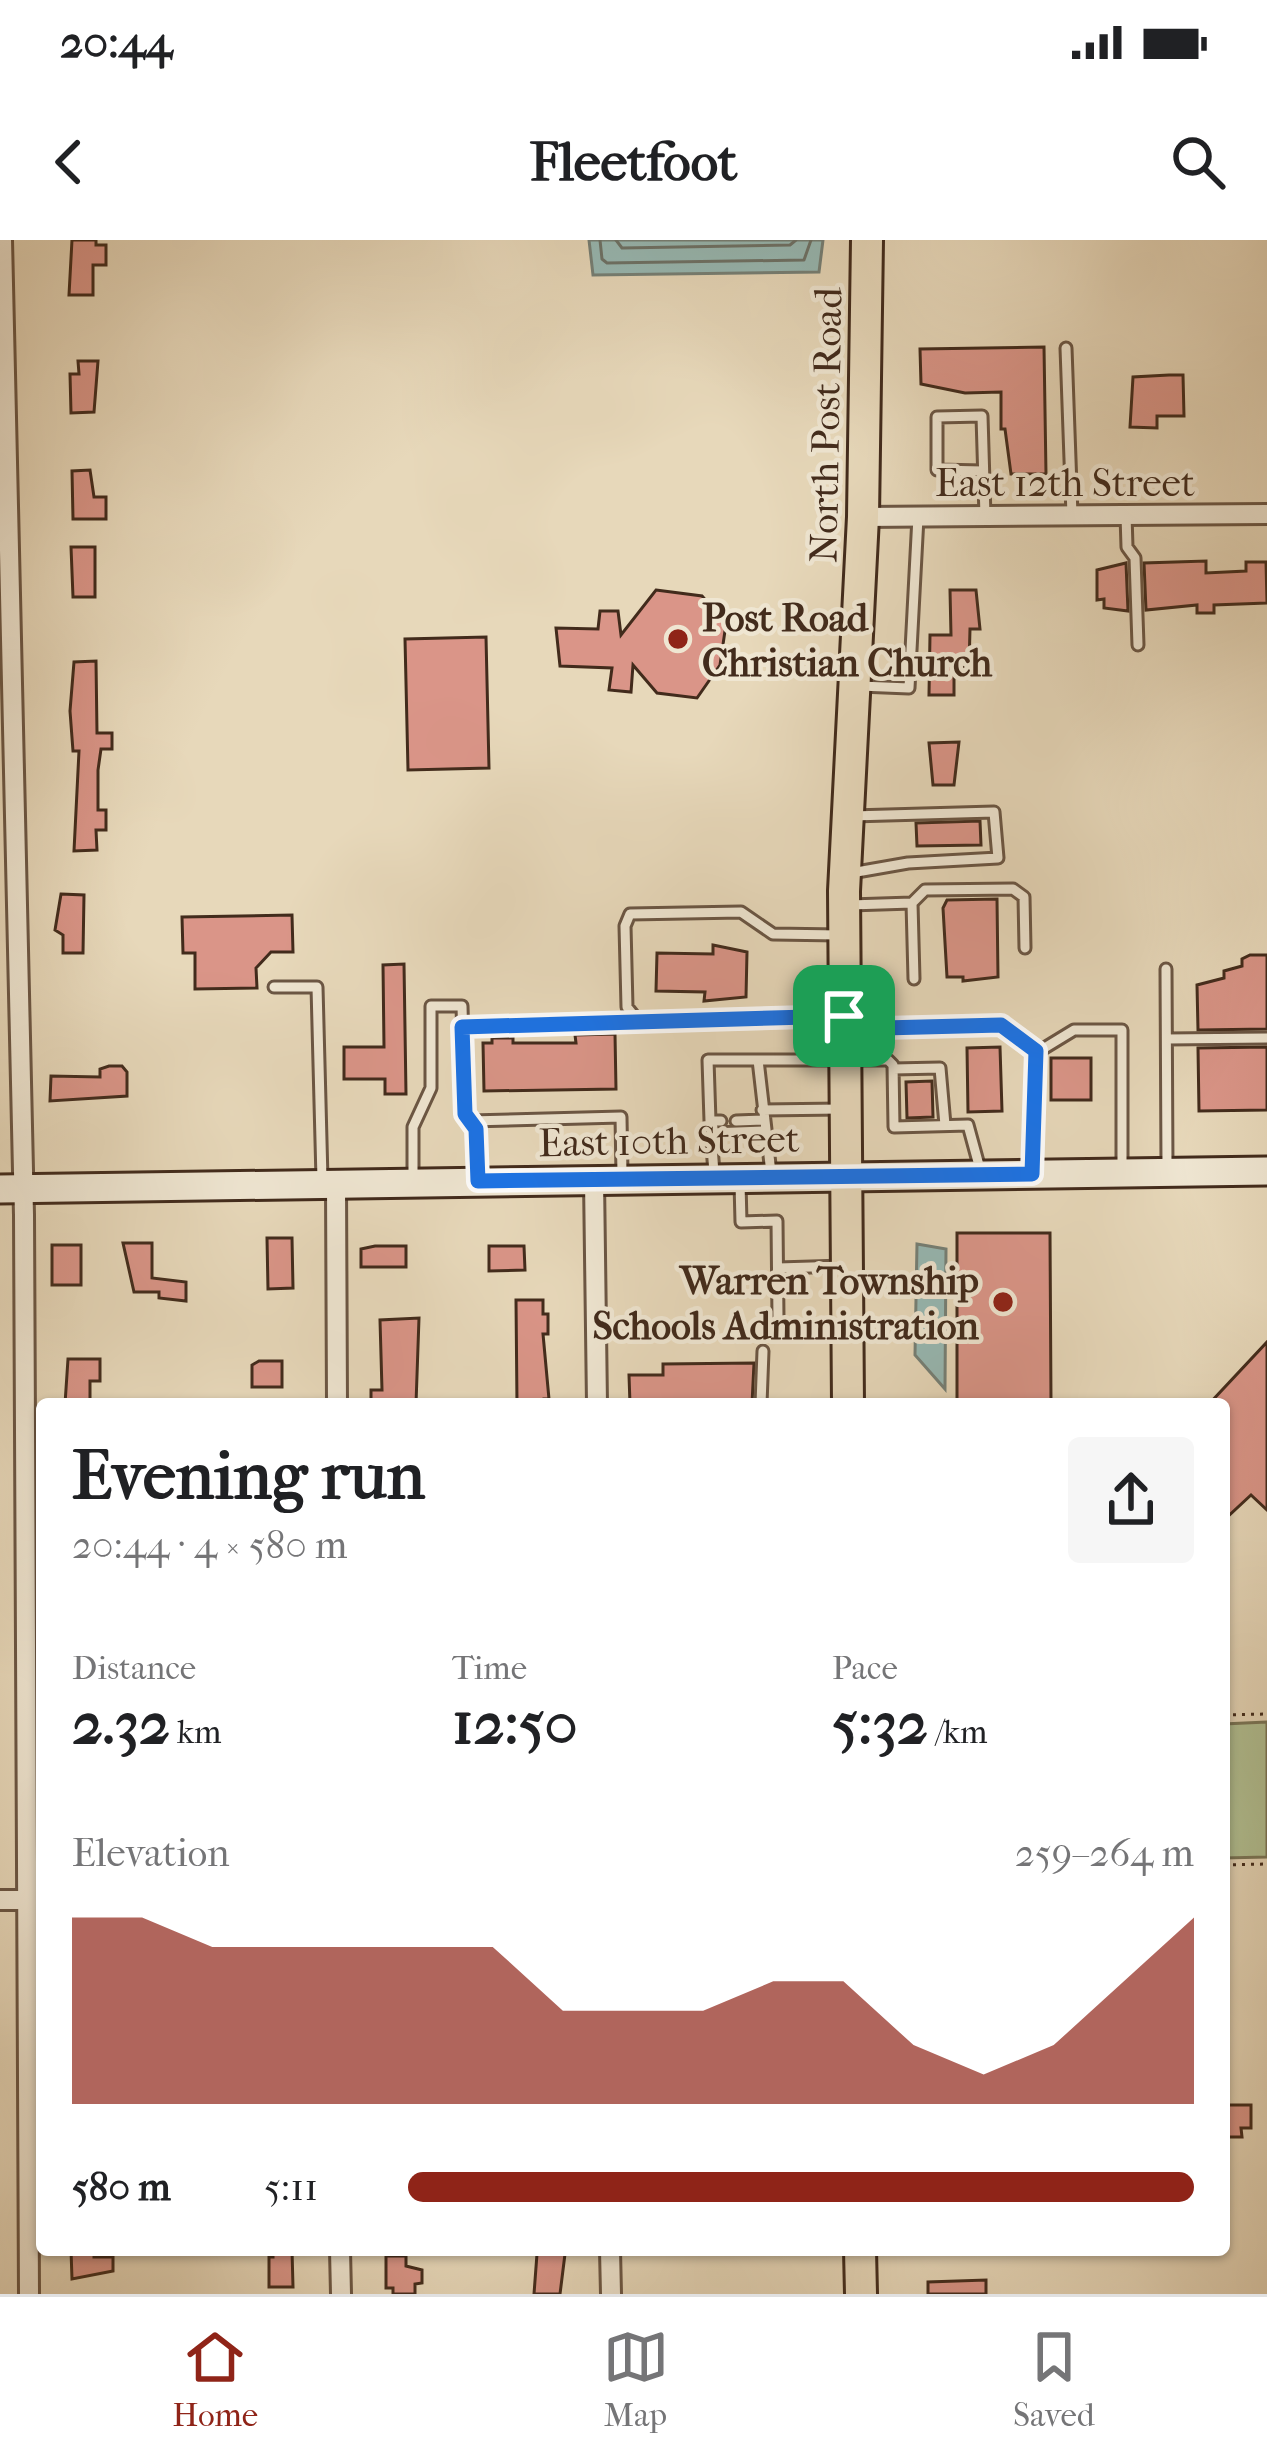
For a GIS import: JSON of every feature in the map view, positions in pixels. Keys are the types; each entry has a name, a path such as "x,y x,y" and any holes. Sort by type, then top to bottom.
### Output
{"main road":[{"name":"North Post Road","path":"848,1398 845,904 863,517 867,240"},
{"name":"East 10th Street","path":"11,1189 1267,1171"},
{"path":"860,2256 860,2294"}],"street":[{"path":"2,240 11,1189 35,1900 29,2294"},
{"name":"East 12th Street","path":"863,517 1267,514"},
{"path":"597,1398 608,1180"},
{"path":"329,1184 337,1398"},
{"path":"0,1900 35,1900"},
{"path":"340,2256 341,2294"},
{"path":"610,2256 611,2294"}],"lane":[{"path":"1066,348 1072,515"},
{"path":"983,471 937,470 937,417 982,416 985,516"},
{"path":"1126,515 1127,547 1135,558 1138,645"},
{"path":"855,686 909,688 918,517"},
{"path":"639,1022 627,1007 625,926 630,914 742,913 773,934 845,904 908,863 998,858 994,812 848,816"},
{"path":"845,904 912,903 926,890 1019,891 1024,897 1025,948"},
{"path":"912,903 914,979"},
{"path":"1166,969 1167,1172"},
{"path":"274,987 317,987 329,1184"},
{"path":"413,1182 413,1127 431,1088 431,1006 462,1006 465,1114 476,1129 478,1181"},
{"path":"462,1027 639,1022 844,1034 1001,1025 1036,1051"},
{"path":"1036,1051 1074,1030 1122,1030 1122,1173"},
{"path":"778,1318 777,1221 742,1222 714,1125 708,1060 758,1060 844,1034 888,1060 893,1069 894,1126 968,1125 981,1175"},
{"path":"1167,1039 1267,1039"},
{"path":"1032,1174 1036,1051"},
{"path":"758,1060 772,1178"},
{"path":"893,1069 940,1068 945,1125"},
{"path":"714,1125 844,1109"},
{"path":"470,1121 621,1117 608,1180"},
{"path":"736,1121 764,1120"},
{"path":"778,1268 844,1266"},
{"path":"761,1398 763,1351"}],"path":[{"path":"1230,1714 1267,1714"},
{"path":"1230,1864 1267,1864"}],"green space":[{"path":"1267,1722 1267,1857 1230,1858 1230,1724"}],"water":[{"path":"589,240 823,240 819,272 593,275"},
{"path":"917,1244 946,1249 945,1389 915,1355"}],"building":[{"path":"72,240 106,245 106,265 93,265 93,295 69,295"},
{"path":"1044,347 1046,474 1011,474 1005,429 1001,429 1001,392 965,393 921,384 920,349"},
{"path":"78,361 98,361 94,412 71,413 70,374 79,374"},
{"path":"1183,375 1184,416 1157,416 1157,428 1130,427 1133,377"},
{"path":"90,470 94,497 106,497 106,519 73,519 72,471"},
{"path":"71,547 95,547 95,597 73,597"},
{"path":"1206,561 1206,573 1246,571 1246,562 1266,562 1267,603 1214,605 1214,613 1197,613 1197,605 1146,610 1144,563"},
{"path":"1126,563 1128,611 1104,608 1104,599 1097,600 1097,570"},
{"path":"656,590 702,596 726,624 720,665 697,698 657,693 633,665 631,692 609,690 612,668 560,666 556,628 598,629 600,611 618,611 621,635"},
{"path":"950,590 976,590 980,629 970,629 969,667 954,667 954,695 929,695 930,635 951,635"},
{"path":"486,637 489,768 408,770 405,639"},
{"path":"96,661 97,733 112,733 112,749 101,749 98,770 98,810 106,810 106,830 96,830 97,850 74,851 79,751 73,751 70,711 74,662"},
{"path":"959,742 954,785 933,785 929,743"},
{"path":"980,821 981,845 917,846 916,823"},
{"path":"61,894 84,895 83,953 63,953 63,935 55,930"},
{"path":"997,899 998,977 963,981 963,977 947,977 943,908 947,900"},
{"path":"292,915 293,952 271,952 256,968 257,988 195,989 195,953 183,953 182,917"},
{"path":"713,945 747,952 746,997 704,1001 705,992 656,991 657,953 713,954"},
{"path":"1267,955 1267,1029 1198,1030 1197,985 1224,978 1224,971 1242,966 1242,959"},
{"path":"404,964 406,1094 385,1094 385,1079 344,1079 344,1047 384,1047 383,965"},
{"path":"615,1034 616,1089 484,1091 483,1043 492,1043 492,1038 513,1038 513,1043 576,1043 575,1035"},
{"path":"1000,1047 1002,1111 968,1112 967,1048"},
{"path":"1267,1047 1267,1110 1199,1111 1198,1048"},
{"path":"1051,1058 1091,1058 1091,1100 1051,1100"},
{"path":"122,1066 127,1072 127,1096 50,1101 51,1076 100,1077 100,1069"},
{"path":"932,1081 933,1117 907,1118 906,1082"},
{"path":"957,1233 1050,1233 1051,1398 957,1398"},
{"path":"267,1238 292,1238 293,1288 268,1289"},
{"path":"123,1243 152,1243 152,1278 186,1282 186,1301 159,1298 159,1292 134,1292"},
{"path":"52,1245 81,1245 81,1285 52,1285"},
{"path":"406,1246 406,1267 361,1267 361,1249"},
{"path":"489,1246 524,1246 525,1270 489,1271"},
{"path":"516,1300 543,1300 543,1314 548,1314 548,1334 543,1334 549,1398 517,1398"},
{"path":"419,1318 416,1398 371,1398 371,1390 382,1390 380,1320"},
{"path":"1267,1342 1267,1510 1251,1495 1230,1514 1230,1398 1215,1398"},
{"path":"68,1359 100,1359 100,1381 90,1381 90,1398 65,1398"},
{"path":"282,1361 282,1387 252,1387 252,1365"},
{"path":"754,1363 752,1398 630,1398 629,1375 663,1375 663,1364"},
{"path":"1230,2105 1251,2105 1251,2128 1241,2128 1242,2137 1230,2137"},
{"path":"71,2256 113,2257 113,2271 72,2279"},
{"path":"292,2256 293,2287 269,2287 269,2257"},
{"path":"386,2256 406,2256 406,2266 422,2270 422,2283 415,2284 415,2294 393,2294 393,2288 386,2288"},
{"path":"537,2256 565,2256 560,2294 534,2294"},
{"path":"986,2280 986,2294 928,2294 928,2282"}],"place":[{"name":"Post Road Christian Church","path":"678,639"},
{"name":"Warren Township Schools Administration","path":"1003,1302"}],"route":[{"path":"844,1016 844,1029 1001,1025 1036,1051 1032,1174 478,1181 476,1129 465,1114 462,1027 844,1016"}]}
